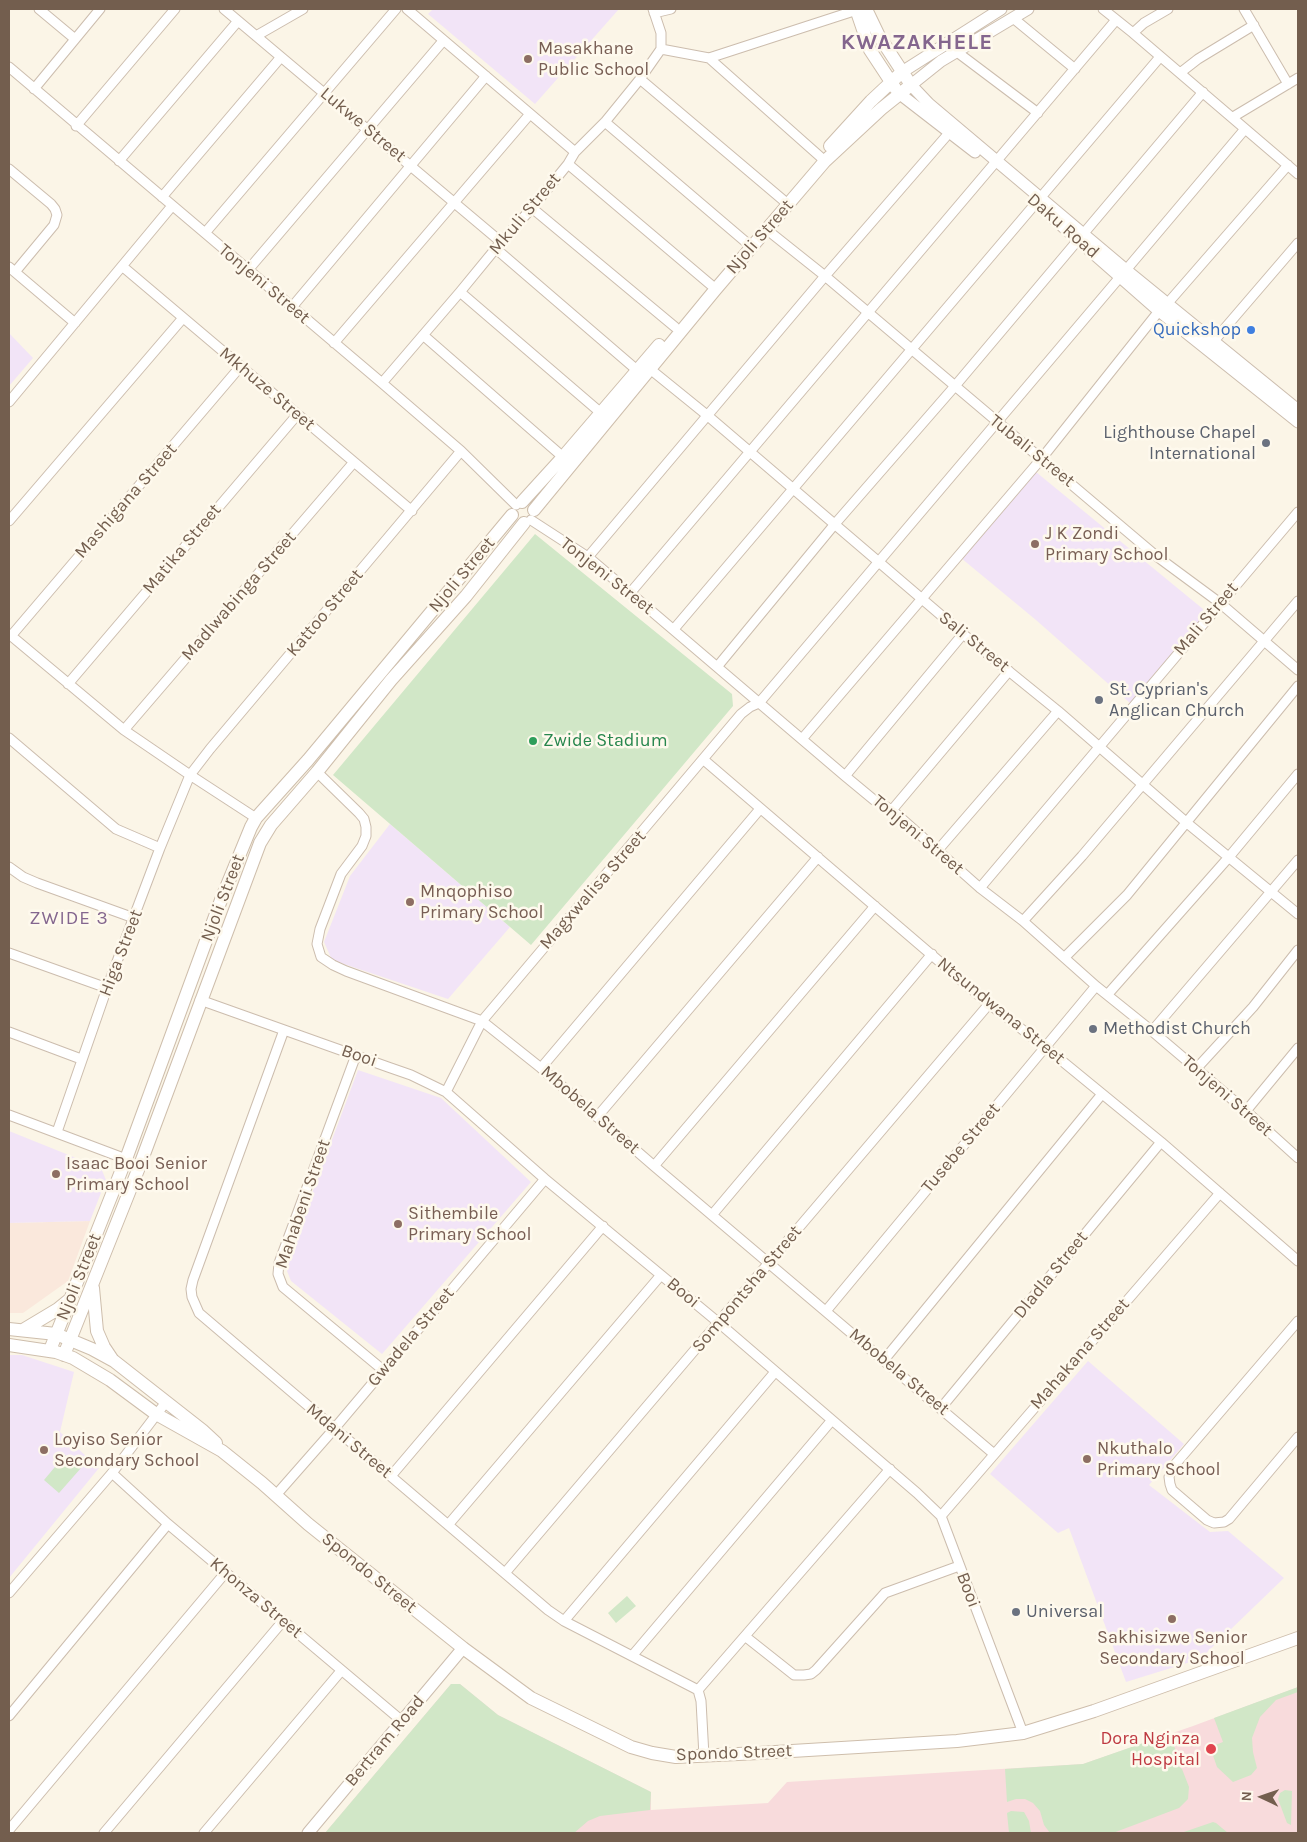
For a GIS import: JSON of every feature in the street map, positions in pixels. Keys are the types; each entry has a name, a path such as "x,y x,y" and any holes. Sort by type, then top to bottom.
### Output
{"main road":[{"name":"Daku Road","path":"860,9 910,85"},
{"name":"Daku Road","path":"860,9 870,50 900,94"},
{"name":"Njoli Street","path":"50,1350 126,1159 236,861 256,818 314,753 517,507 601,413 644,370 766,229 822,159 872,101 902,72"},
{"name":"Njoli Street","path":"64,1355 140,1165 260,843 271,825 317,772 391,680 466,596 530,518 675,327 783,200 822,159 910,85"},
{"path":"530,504 530,518 517,522 517,507 530,504"},
{"path":"93,1283 97,1331 104,1347 114,1361"},
{"path":"23,1330 58,1309 71,1298"},
{"name":"Spondo Street","path":"9,1329 56,1334 114,1361 202,1430 222,1452"},
{"name":"Spondo Street","path":"9,1345 50,1350 89,1366 156,1414 222,1452 276,1495 308,1524 463,1648 531,1698 631,1747 652,1753 676,1757 704,1756 957,1741 1023,1733 1094,1711 1298,1638"}],"street":[{"path":"39,9 74,39"},
{"path":"34,89 100,9"},
{"path":"76,126 175,9"},
{"name":"Lukwe Street","path":"224,9 454,202 498,245 644,370"},
{"path":"256,36 302,9"},
{"path":"205,234 396,9"},
{"path":"407,9 575,152"},
{"path":"671,9 654,11 661,33 661,45 709,58 822,159"},
{"path":"709,58 860,9"},
{"name":"Njoli Street","path":"902,72 1001,9"},
{"name":"Njoli Street","path":"910,85 941,61 1028,9"},
{"path":"1103,9 1133,32 1298,174"},
{"path":"1133,32 1168,9"},
{"path":"1244,9 1288,84"},
{"path":"1013,18 1075,69"},
{"path":"631,592 1116,20"},
{"path":"119,161 238,21"},
{"path":"1180,73 1198,59 1254,25"},
{"path":"248,270 443,40"},
{"name":"Mkuli Street","path":"382,383 498,245 532,208 568,164 575,152 605,122 640,79 661,45"},
{"path":"957,52 1038,113"},
{"path":"162,197 281,57"},
{"path":"674,629 1160,57"},
{"name":"Tonjeni Street","path":"9,67 76,126 461,451 517,507"},
{"path":"292,308 486,76"},
{"path":"1233,117 1298,78"},
{"path":"640,79 783,200"},
{"name":"Daku Road","path":"910,85 995,164 1298,422"},
{"path":"717,667 834,525 955,386 1203,92"},
{"name":"Daku Road","path":"900,94 949,133 995,164"},
{"path":"334,343 530,114"},
{"path":"605,122 746,243"},
{"name":"Magxwalisa Street","path":"446,1092 482,1021 741,714 759,703 1245,129"},
{"path":"588,556 949,133"},
{"path":"568,164 710,285"},
{"path":"802,739 1042,458 1163,308 1288,165"},
{"path":"9,169 50,204 57,215 54,225 12,269 75,323"},
{"path":"9,402 172,206"},
{"path":"532,208 675,327"},
{"name":"Tubali Street","path":"766,229 825,276 1156,555 1220,603 1298,670"},
{"path":"1213,342 1298,244"},
{"name":"Mkhuze Street","path":"122,266 412,511"},
{"path":"460,292 601,413"},
{"name":"Daku Road","path":"1163,308 1213,342 1298,410"},
{"path":"9,521 183,318"},
{"path":"423,335 563,457"},
{"name":"Mashigana Street","path":"10,635 240,367"},
{"name":"Sali Street","path":"644,370 708,416 792,490 1058,711 1187,823 1298,914"},
{"name":"Matika Street","path":"68,684 297,414"},
{"name":"Kattoo Street","path":"190,776 210,749 461,451"},
{"name":"Madlwabinga Street","path":"124,730 354,462"},
{"name":"Mali Street","path":"980,888 1298,512"},
{"name":"Tonjeni Street","path":"530,518 588,556 845,776 874,800 892,810 980,888 1024,921 1096,986 1152,1030 1297,1155"},
{"path":"1024,921 1082,856 1298,601"},
{"path":"845,776 963,634"},
{"path":"10,635 124,730 190,776 256,818"},
{"path":"892,810 1009,671"},
{"path":"1065,957 1127,895 1298,686"},
{"path":"938,850 1058,711"},
{"path":"9,738 116,829 160,848"},
{"name":"Ntsundwana Street","path":"704,760 988,1004 1045,1047 1161,1142 1298,1261"},
{"name":"Mbobela Street","path":"317,772 360,813 366,827 366,836 362,846 341,874 320,929 317,944 320,957 346,970 482,1021 541,1068 994,1454"},
{"path":"1108,994 1229,857 1298,774"},
{"name":"Higa Street","path":"57,1132 107,988 160,848 190,776"},
{"path":"541,1068 760,809"},
{"path":"597,1117 818,857"},
{"path":"1152,1030 1298,860"},
{"path":"9,866 23,878 134,918"},
{"path":"654,1166 876,906"},
{"path":"1196,1069 1253,1007 1298,950"},
{"path":"9,953 107,988"},
{"path":"712,1215 932,954"},
{"name":"Tusebe Street","path":"826,1311 1096,986"},
{"name":"Booi","path":"200,1000 411,1075 446,1092 545,1179 719,1323 890,1469 941,1516 1023,1733"},
{"name":"Sompontsha Street","path":"505,1573 988,1004"},
{"name":"Mdani Street","path":"284,1030 193,1280 192,1297 199,1313 334,1429 564,1621 698,1690"},
{"path":"9,1032 81,1059"},
{"path":"1246,1111 1298,1048"},
{"name":"Mahabeni Street","path":"356,1055 278,1263 278,1274 283,1287 383,1370"},
{"path":"884,1360 1102,1094"},
{"path":"9,1114 126,1159"},
{"name":"Dladla Street","path":"942,1408 1161,1142"},
{"name":"Gwadela Street","path":"276,1495 545,1179"},
{"name":"Mahakana Street","path":"941,1516 1220,1192"},
{"path":"391,1476 603,1226"},
{"path":"448,1524 661,1275"},
{"path":"1298,1321 1172,1468 1169,1477 1172,1490 1207,1520 1214,1523 1224,1522 1229,1519 1298,1437"},
{"path":"564,1621 775,1372"},
{"path":"9,1593 112,1473 166,1402"},
{"path":"632,1656 832,1420"},
{"path":"704,1756 702,1716 698,1690 890,1469"},
{"name":"Khonza Street","path":"112,1473 168,1524 402,1721"},
{"path":"9,1716 168,1524"},
{"path":"746,1637 794,1675 804,1676 816,1670 885,1593 959,1566"},
{"path":"9,1830 226,1572"},
{"path":"104,1833 283,1621"},
{"name":"Bertram Road","path":"308,1833 463,1648"},
{"path":"204,1833 341,1671"}],"shaded area":[{"name":"Masakhane Public School","path":"433,9 619,9 535,104 428,14"},
{"path":"9,333 33,358 9,386"},
{"path":"1036,472 1203,609 1203,619 1130,703 1036,620 961,558"},
{"name":"Mnqophiso Primary School","path":"390,824 510,927 448,999 332,960 324,942 350,876"},
{"name":"Sithembile Primary School","path":"358,1070 441,1098 531,1182 382,1354 291,1281 285,1266"},
{"name":"Isaac Booi Senior Primary School","path":"9,1131 101,1168 106,1180 90,1221 9,1223"},
{"path":"90,1221 68,1281 23,1313 9,1313 9,1223"},
{"name":"Loyiso Senior Secondary School","path":"9,1355 22,1355 74,1372 60,1432 99,1468 9,1578"},
{"path":"1088,1361 1184,1444 1149,1485 1210,1532 1228,1531 1284,1578 1200,1659 1126,1682 1069,1528 1058,1533 990,1474"},
{"name":"Dora Nginza Hospital","path":"451,1684 460,1684 498,1715 651,1792 651,1810 768,1803 787,1782 1083,1764 1298,1687 1298,1833 325,1833"}],"green space":[{"name":"Zwide Stadium","path":"535,534 732,694 733,706 531,945 333,775"},
{"path":"65,1455 81,1468 59,1493 44,1480"},
{"path":"627,1596 636,1606 616,1623 608,1613"},
{"path":"451,1684 460,1684 498,1715 651,1792 650,1810 600,1816 588,1821 574,1833 325,1833"},
{"path":"1298,1687 1298,1692 1276,1700 1260,1717 1252,1738 1257,1768 1251,1775 1233,1782 1217,1767 1210,1747 1223,1742 1214,1718"},
{"path":"1166,1735 1169,1744 1173,1743 1176,1751 1173,1753 1189,1787 1188,1799 1179,1808 1113,1833 1050,1833 1044,1825 1040,1811 1033,1803 1025,1799 1007,1802 1005,1769 1083,1764"},
{"path":"1285,1790 1292,1791 1291,1825 1287,1823 1278,1799 1280,1793"},
{"path":"1011,1811 1024,1812 1029,1821 1031,1833 1009,1833 1007,1813"},
{"path":"1213,1822 1228,1833 1181,1833"}],"place":[{"name":"Masakhane Public School","path":"528,59"},
{"name":"Quickshop","path":"1251,330"},
{"name":"Lighthouse Chapel International","path":"1266,443"},
{"name":"J K Zondi Primary School","path":"1035,544"},
{"name":"St. Cyprian's Anglican Church","path":"1099,700"},
{"name":"Zwide Stadium","path":"533,741"},
{"name":"Mnqophiso Primary School","path":"410,902"},
{"name":"Methodist Church","path":"1093,1029"},
{"name":"Isaac Booi Senior Primary School","path":"56,1174"},
{"name":"Sithembile Primary School","path":"398,1224"},
{"name":"Loyiso Senior Secondary School","path":"44,1450"},
{"name":"Nkuthalo Primary School","path":"1087,1459"},
{"name":"Universal","path":"1016,1612"},
{"name":"Sakhisizwe Senior Secondary School","path":"1172,1619"},
{"name":"Dora Nginza Hospital","path":"1211,1749"}],"district":[{"name":"KWAZAKHELE","path":"917,43"},
{"name":"ZWIDE 3","path":"69,919"}]}
